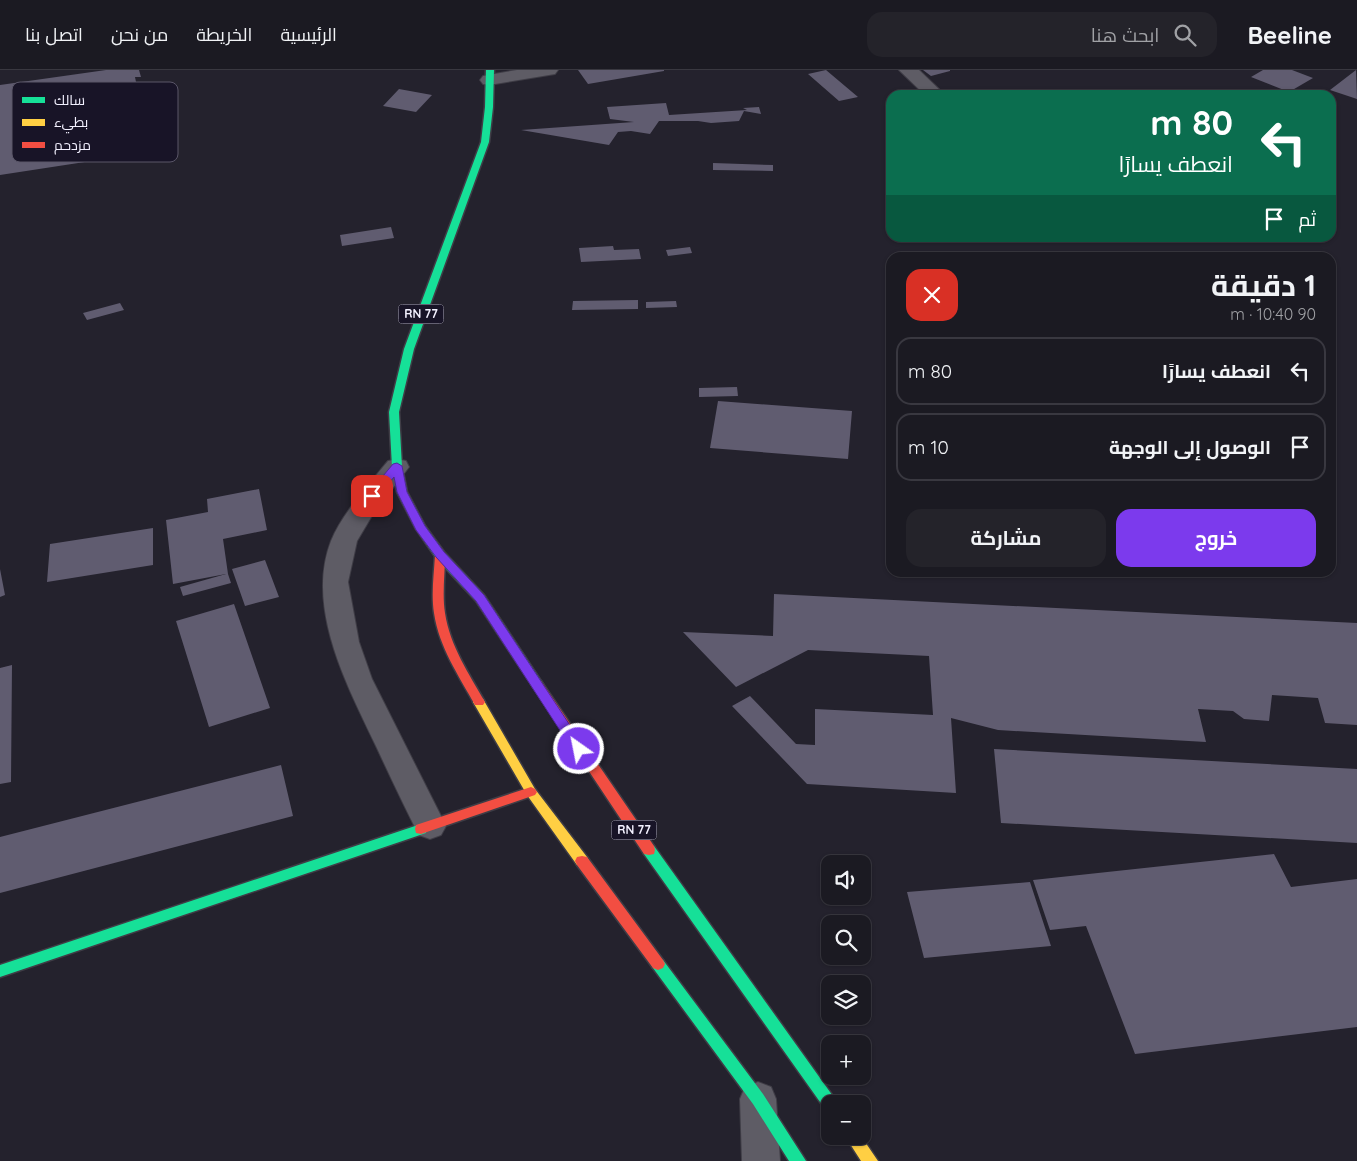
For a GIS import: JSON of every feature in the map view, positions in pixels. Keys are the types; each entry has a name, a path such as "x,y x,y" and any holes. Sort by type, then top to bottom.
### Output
{"main road":[{"name":"RN 77","path":"489,75 489,107 485,142 409,349 394,412 397,466 402,492 410,510 440,555 480,598 590,766 665,875 824,1095"},
{"path":"440,555 439,605 441,622 450,646 462,671 531,792 758,1099 798,1161"},
{"path":"0,971 531,792"},
{"path":"858,1145 870,1161"}],"street":[{"path":"489,75 549,70"},
{"path":"908,70 930,90"},
{"path":"397,466 363,509 344,541 335,582 345,642 358,679 430,826"},
{"path":"758,1099 761,1161"}],"building":[{"path":"106,70 139,70 141,77 135,77 136,82 21,82"},
{"path":"578,70 664,70 664,71 588,84"},
{"path":"826,70 858,97 839,101 808,74"},
{"path":"923,70 950,70 950,71 931,76"},
{"path":"1263,70 1292,70 1313,78 1292,90 1284,90 1251,77"},
{"path":"1356,70 1357,99 1336,92 1336,90 1330,90"},
{"path":"12,83 12,162 85,162 0,175 0,85"},
{"path":"399,89 432,95 416,112 383,106"},
{"path":"666,103 669,115 747,110 743,108 759,107 761,114 744,111 739,121 711,123 659,121 650,134 631,131 618,132 609,145 521,130 634,122 610,119 607,107"},
{"path":"713,163 773,165 773,171 713,170"},
{"path":"391,227 394,238 342,246 340,235"},
{"path":"613,246 614,250 639,249 641,259 581,262 579,248"},
{"path":"690,247 692,253 668,256 666,250"},
{"path":"638,300 638,309 572,310 573,301"},
{"path":"676,301 677,307 646,308 646,302"},
{"path":"120,303 124,310 87,320 83,313"},
{"path":"737,387 738,396 699,397 699,388"},
{"path":"718,401 852,411 848,459 710,448"},
{"path":"259,489 267,530 223,539 231,583 183,596 180,587 226,574 173,584 166,520 208,512 207,499"},
{"path":"153,528 153,565 47,582 50,544"},
{"path":"265,560 279,597 245,606 232,569"},
{"path":"0,569 5,595 0,597"},
{"path":"774,594 1357,623 1357,725 1325,723 1318,698 1272,695 1269,721 1244,719 1233,711 1198,709 1206,742 998,730 951,718 956,793 807,784 732,706 750,696 796,744 815,745 815,709 933,715 929,656 808,650 736,687 683,632 773,636"},
{"path":"234,604 270,708 209,727 176,621"},
{"path":"12,665 11,782 0,784 0,668"},
{"path":"994,749 1357,769 1357,843 1001,823"},
{"path":"281,765 293,816 0,893 0,837"},
{"path":"1274,854 1291,887 1357,879 1357,1027 1135,1054 1086,926 1050,930 1033,880"},
{"path":"1030,882 1051,946 924,958 907,892"}],"traffic: fast":[{"path":"490,70 489,107 485,142 409,349 394,412 397,467 402,492 420,527 440,555 480,598 537,684"},
{"path":"0,971 421,829"},
{"path":"649,850 824,1095"},
{"path":"658,964 758,1099 798,1161"}],"traffic: slow":[{"path":"479,702 531,792 582,861"},
{"path":"858,1145 870,1161"}],"traffic: jam":[{"path":"440,555 439,605 441,621 457,663 479,702"},
{"path":"537,684 649,850"},
{"path":"421,829 531,792"},
{"path":"582,861 658,964"}],"route":[{"path":"372,496 397,466 402,492 420,527 440,555 480,598 579,749"}]}
